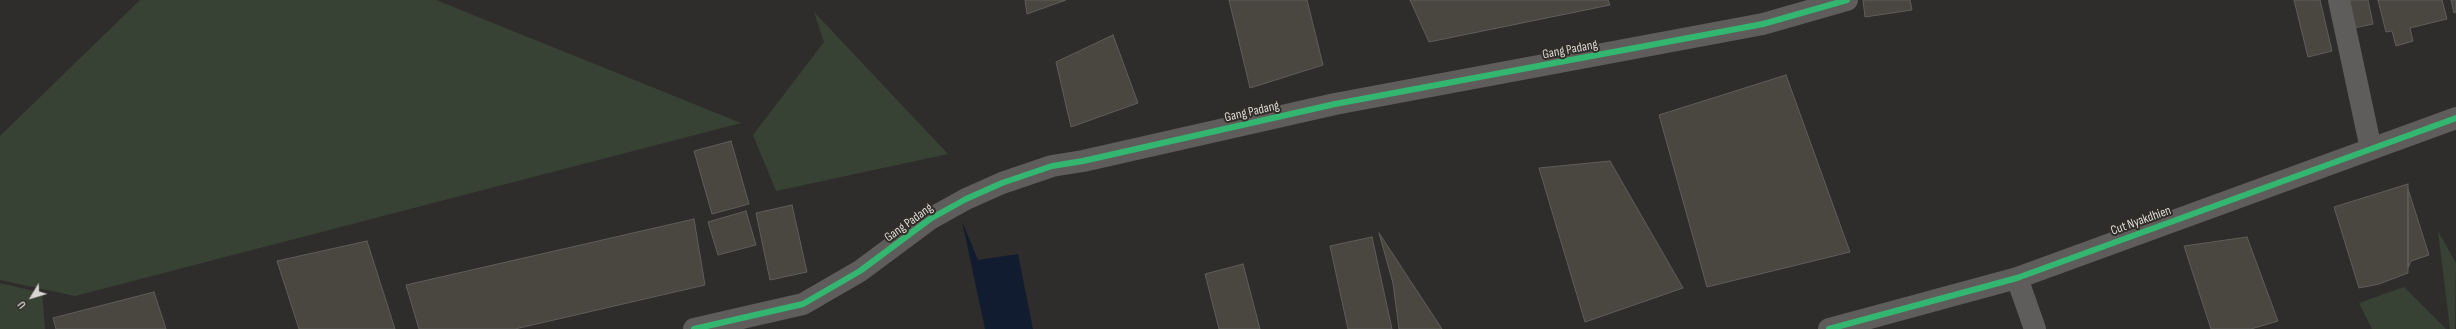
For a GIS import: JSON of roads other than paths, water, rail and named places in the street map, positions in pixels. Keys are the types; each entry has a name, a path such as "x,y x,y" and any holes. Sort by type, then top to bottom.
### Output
{"street":[{"name":"Gang Padang","path":"694,329 803,304 860,271 930,219 1002,183 1052,166 1083,161 1335,104 1763,24 1847,0"},
{"path":"2339,0 2371,149"},
{"name":"Cut Nyakdhien","path":"1828,329 2017,278 2456,118"},
{"path":"2017,278 2035,329"}],"water":[{"path":"962,221 978,260 1018,254 1033,329 985,329"}]}
